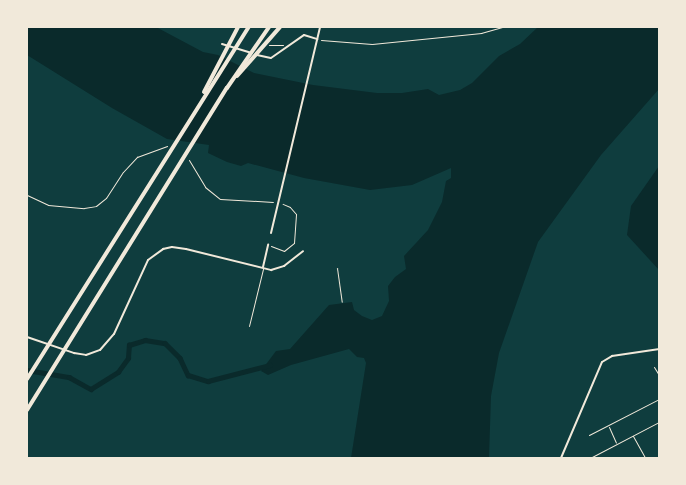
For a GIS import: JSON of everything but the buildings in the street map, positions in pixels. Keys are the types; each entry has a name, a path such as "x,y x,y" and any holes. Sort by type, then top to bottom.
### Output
{"highway":[{"path":"190,120 238,27"},
{"path":"27,379 249,27"},
{"path":"27,410 227,88 269,27"},
{"path":"227,88 279,28"}],"street":[{"path":"271,233 320,27"},
{"path":"222,44 271,58 304,35 311,35 317,39"},
{"path":"263,267 268,245"},
{"path":"27,337 74,353 86,355 100,350 114,334 148,260 163,249 172,247 186,249 277,270 303,251"},
{"path":"561,458 602,362 612,356 659,349"}],"lane":[{"path":"249,327 263,267"},
{"path":"338,268 342,302"},
{"path":"654,367 659,375"},
{"path":"589,435 659,399"},
{"path":"590,458 659,422"},
{"path":"608,425 617,444"},
{"path":"633,436 645,458"}],"path":[{"path":"317,39 324,43 372,44 481,33 502,27"},
{"path":"27,195 48,206 84,208 96,206 106,198 123,172 137,157 162,147 173,146"},
{"path":"189,159 195,174 220,199 274,202"},
{"path":"268,245 284,251 294,243 296,213 290,207 281,204"}],"water":[{"path":"27,27 156,27 203,52 218,55 254,73 313,85 377,93 402,93 428,89 439,95 460,90 472,83 499,56 520,44 538,27 659,27 659,89 601,155 538,242 499,353 491,396 489,458 351,458 366,363 364,358 357,357 349,349 291,365 268,375 261,371 276,351 290,349 329,305 352,302 354,310 362,316 372,320 382,316 389,301 388,286 406,269 404,256 428,230 442,202 446,181 451,178 451,168 412,185 370,190 304,178 248,163 241,166 227,162 208,153 209,145 167,139 27,55"},
{"path":"659,166 659,270 627,235 631,206"}],"waterway":[{"path":"27,370 69,377 91,389 118,372 128,358 129,345 145,340 165,343 180,358 188,375 208,381 270,365"}]}
